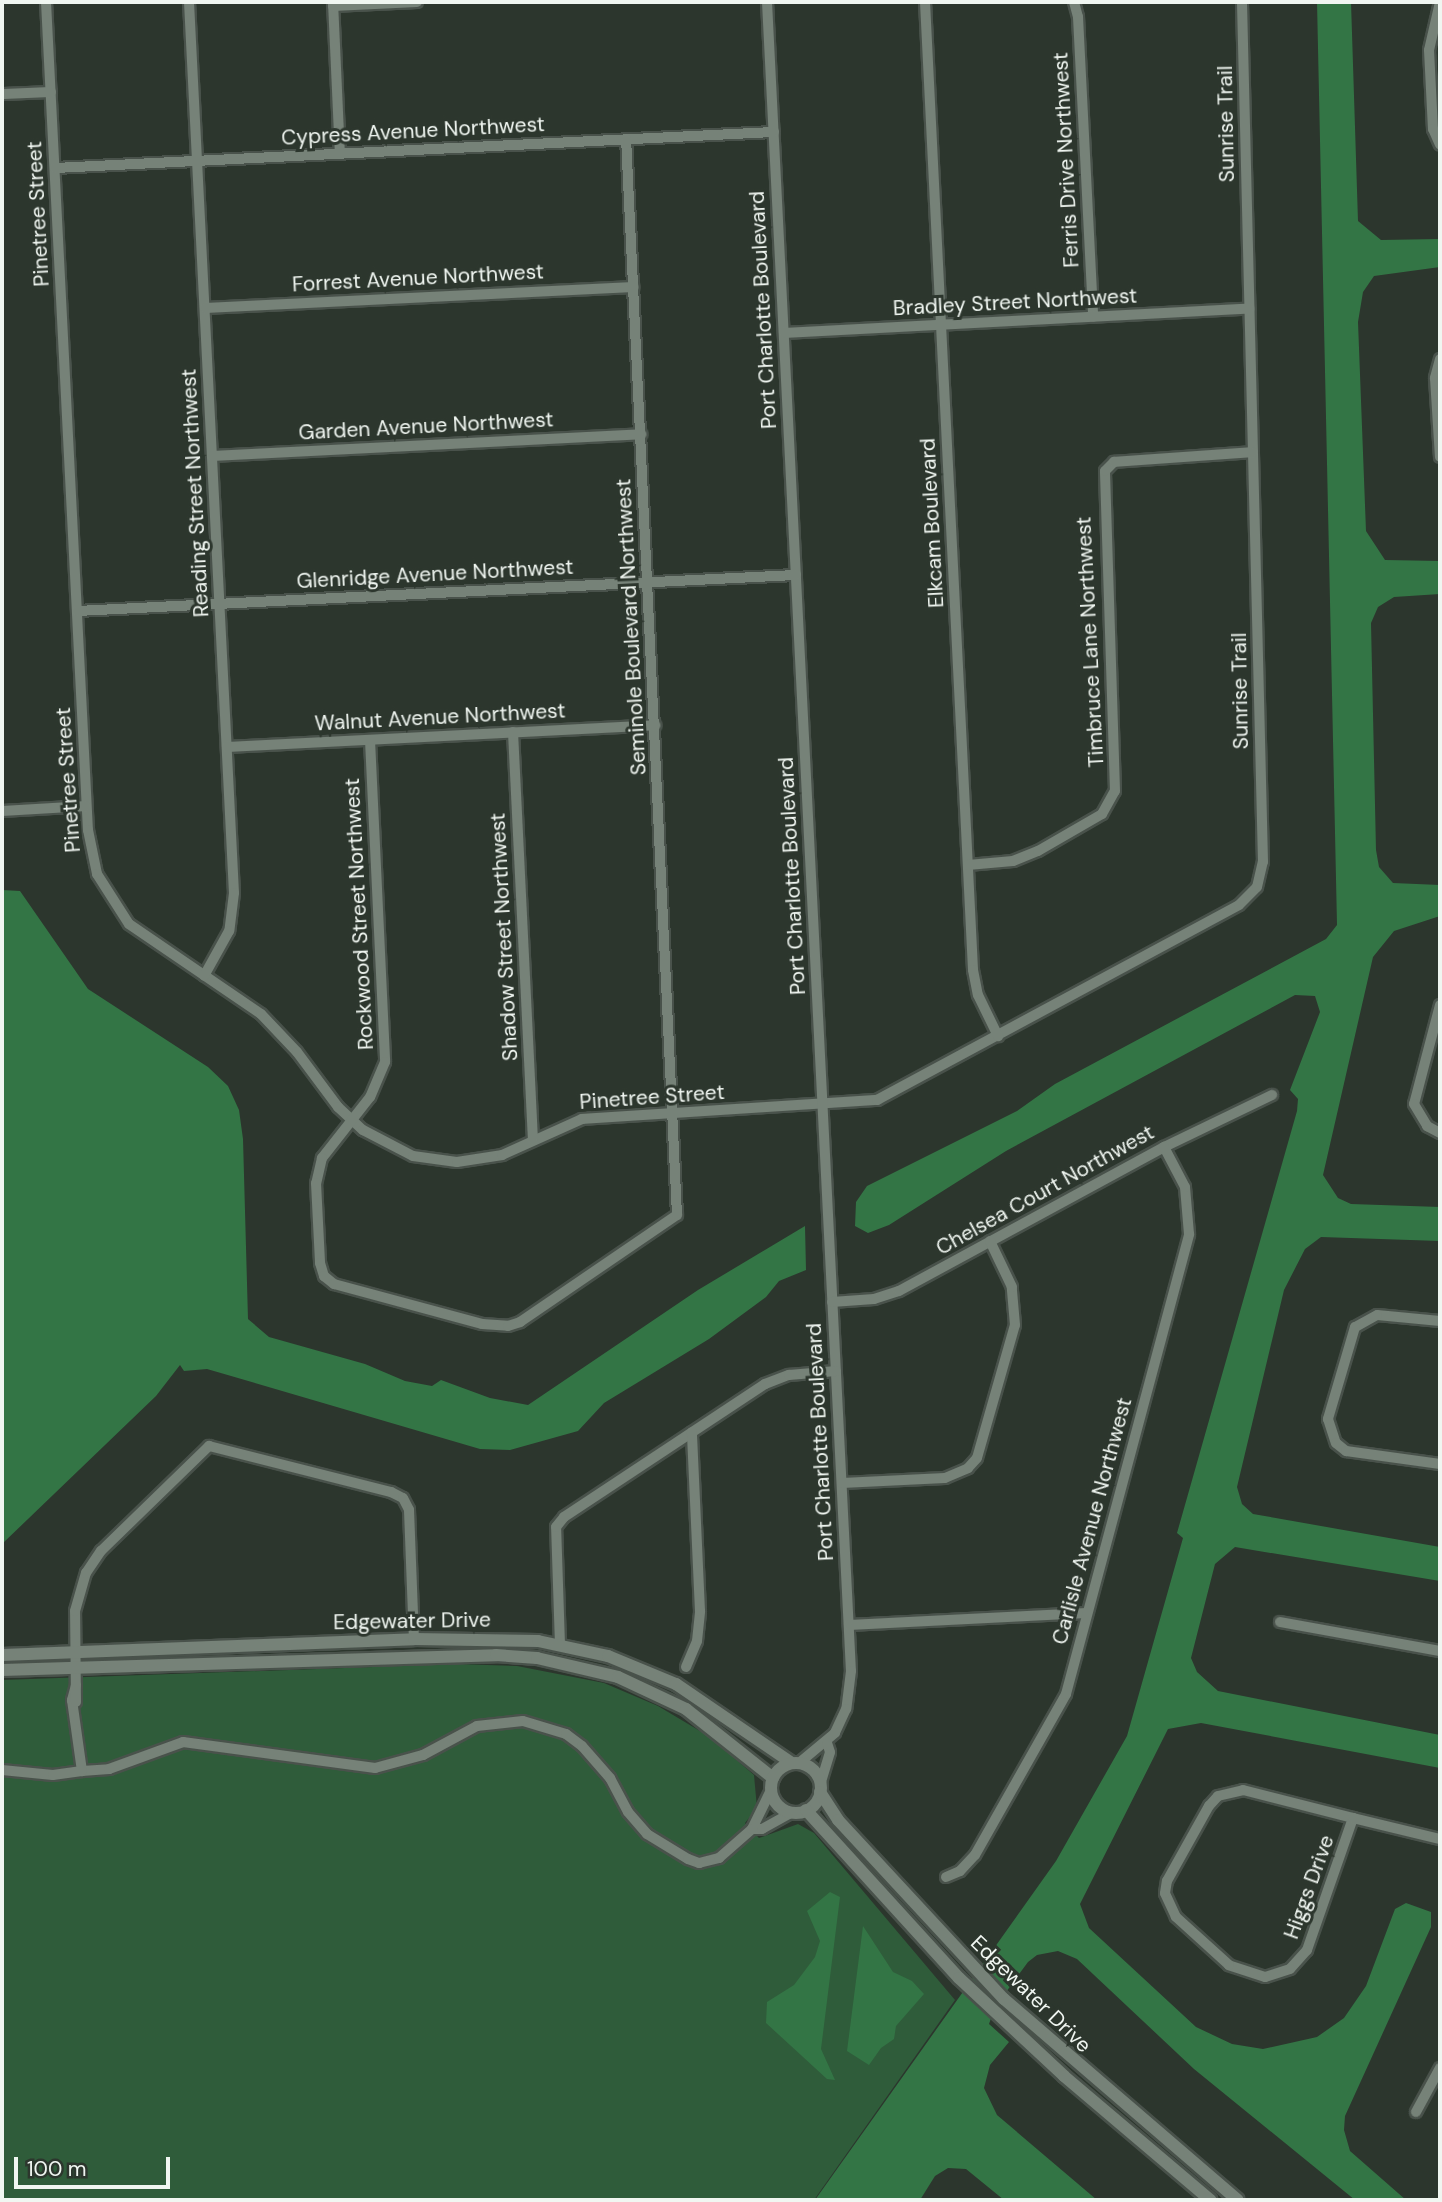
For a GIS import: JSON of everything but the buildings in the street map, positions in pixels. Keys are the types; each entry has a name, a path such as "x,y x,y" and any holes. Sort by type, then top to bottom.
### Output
{"street":[{"name":"Pinetree Street","path":"46,2 86,806 92,860 111,901 140,934 204,976 280,1032 351,1119 399,1151 443,1162 487,1159 582,1119 822,1106"},
{"name":"Reading Street Northwest","path":"190,2 234,905 224,943 204,976"},
{"path":"340,154 333,4 417,2"},
{"name":"Port Charlotte Boulevard","path":"767,2 849,1625 849,1696 827,1743 796,1763"},
{"name":"Elkcam Boulevard","path":"925,2 975,982 998,1036"},
{"name":"Ferris Drive Northwest","path":"1074,2 1078,17 1093,317"},
{"name":"Sunrise Trail","path":"822,1106 864,1103 889,1095 1239,905 1257,887 1263,862 1242,2"},
{"path":"1440,2 1429,50 1433,128 1440,145"},
{"path":"2,94 51,92"},
{"name":"Cypress Avenue Northwest","path":"55,168 774,132"},
{"name":"Seminole Boulevard Northwest","path":"351,1119 328,1147 318,1170 324,1276 334,1284 495,1326 520,1322 677,1215 675,1113 626,139"},
{"name":"Forrest Avenue Northwest","path":"205,309 634,287"},
{"name":"Bradley Street Northwest","path":"784,333 1249,309"},
{"path":"1440,359 1435,378 1440,457"},
{"name":"Garden Avenue Northwest","path":"212,456 641,435"},
{"name":"Timbruce Lane Northwest","path":"968,866 1013,861 1038,851 1102,814 1115,792 1105,471 1114,462 1253,452"},
{"name":"Glenridge Avenue Northwest","path":"77,611 796,575"},
{"name":"Walnut Avenue Northwest","path":"227,747 655,725"},
{"name":"Shadow Street Northwest","path":"513,732 533,1140"},
{"name":"Rockwood Street Northwest","path":"351,1119 377,1086 385,1062 370,740"},
{"path":"2,811 86,806"},
{"path":"1440,1005 1414,1104 1427,1126 1440,1133"},
{"name":"Chelsea Court Northwest","path":"832,1302 899,1291 1164,1147 1272,1096"},
{"name":"Carlisle Avenue Northwest","path":"947,1877 960,1871 975,1854 1056,1718 1189,1234 1185,1187 1164,1147"},
{"path":"842,1483 945,1478 968,1468 977,1458 1015,1325 1012,1287 990,1241"},
{"path":"1440,1321 1377,1315 1355,1327 1328,1419 1336,1443 1346,1451 1440,1464"},
{"path":"560,1645 556,1527 691,1432 777,1379 836,1371"},
{"path":"686,1667 696,1641 700,1611 691,1432"},
{"path":"82,1771 76,1702 72,1690 76,1685 77,1598 93,1562 209,1446 403,1498 408,1510 414,1639"},
{"path":"849,1625 1087,1613"},
{"path":"1280,1622 1440,1651"},
{"name":"Edgewater Drive","path":"2,1655 414,1639 485,1638 560,1645 608,1656 676,1685 796,1763"},
{"name":"Edgewater Drive","path":"2,1670 496,1655 537,1658 618,1677 686,1709 772,1784"},
{"path":"2,1770 53,1775 109,1769 183,1742 375,1768 423,1755 477,1726 523,1721 566,1734 582,1746 610,1778 628,1812 647,1834 699,1863 719,1858 752,1829 772,1784 796,1763 816,1774 820,1788 806,1810 791,1813 762,1829 752,1829"},
{"name":"Port Charlotte Boulevard","path":"820,1788 830,1752 827,1743"},
{"path":"772,1784 780,1807 791,1813"},
{"name":"Edgewater Drive","path":"820,1788 838,1821 1004,1999 1238,2200"},
{"name":"Higgs Drive","path":"1353,1818 1314,1935 1290,1969 1265,1977 1240,1972 1169,1906 1167,1881 1218,1796 1243,1790 1440,1839"},
{"name":"Edgewater Drive","path":"806,1810 959,1978 1210,2200"},
{"path":"1416,2112 1440,2068"}],"shaded area":[{"path":"1317,2 1351,2 1358,221 1381,240 1440,239 1440,267 1374,276 1363,292 1358,322 1366,531 1385,560 1440,561 1440,594 1394,597 1378,607 1371,623 1376,850 1379,867 1393,883 1440,885 1440,916 1394,931 1373,957 1323,1175 1338,1198 1351,1204 1440,1207 1440,1241 1321,1237 1305,1249 1284,1290 1237,1487 1242,1504 1253,1514 1440,1547 1440,1581 1235,1547 1215,1564 1191,1658 1197,1672 1218,1691 1440,1735 1440,1768 1201,1723 1168,1729 1080,1904 1089,1928 1196,2027 1232,2044 1263,2049 1317,2037 1344,2018 1366,1986 1395,1909 1406,1903 1431,1912 1431,1927 1345,2116 1344,2130 1350,2151 1406,2200 1355,2200 1194,2069 1077,1959 1058,1951 1037,1955 1028,1962 995,2007 989,2024 1009,2042 990,2065 984,2088 997,2115 1097,2200 1004,2200 966,2169 948,2168 935,2176 920,2200 815,2200 1056,1861 1127,1736 1183,1538 1177,1533 1297,1111 1298,1099 1290,1090 1320,1012 1315,996 1295,995 1006,1151 889,1225 868,1233 855,1226 856,1202 867,1186 1017,1111 1055,1084 1326,939 1337,925"},
{"path":"2,890 20,891 88,989 208,1067 228,1086 239,1110 243,1139 248,1319 269,1337 365,1364 405,1381 432,1386 441,1380 490,1398 528,1405 698,1290 805,1226 806,1270 779,1281 766,1297 709,1339 604,1403 578,1431 510,1450 480,1449 207,1369 184,1371 180,1365 156,1396 2,1544"},
{"path":"457,1664 517,1666 604,1683 658,1706 710,1737 754,1775 757,1808 745,1823 759,1838 798,1824 814,1833 955,2000 814,2200 2,2200 2,1680"},
{"path":"830,1892 840,1897 821,2049 835,2080 827,2079 766,2023 767,2002 794,1985 815,1957 820,1941 807,1911"},
{"path":"863,1926 893,1972 912,1981 924,1994 896,2026 894,2039 881,2048 869,2065 847,2051"}]}
